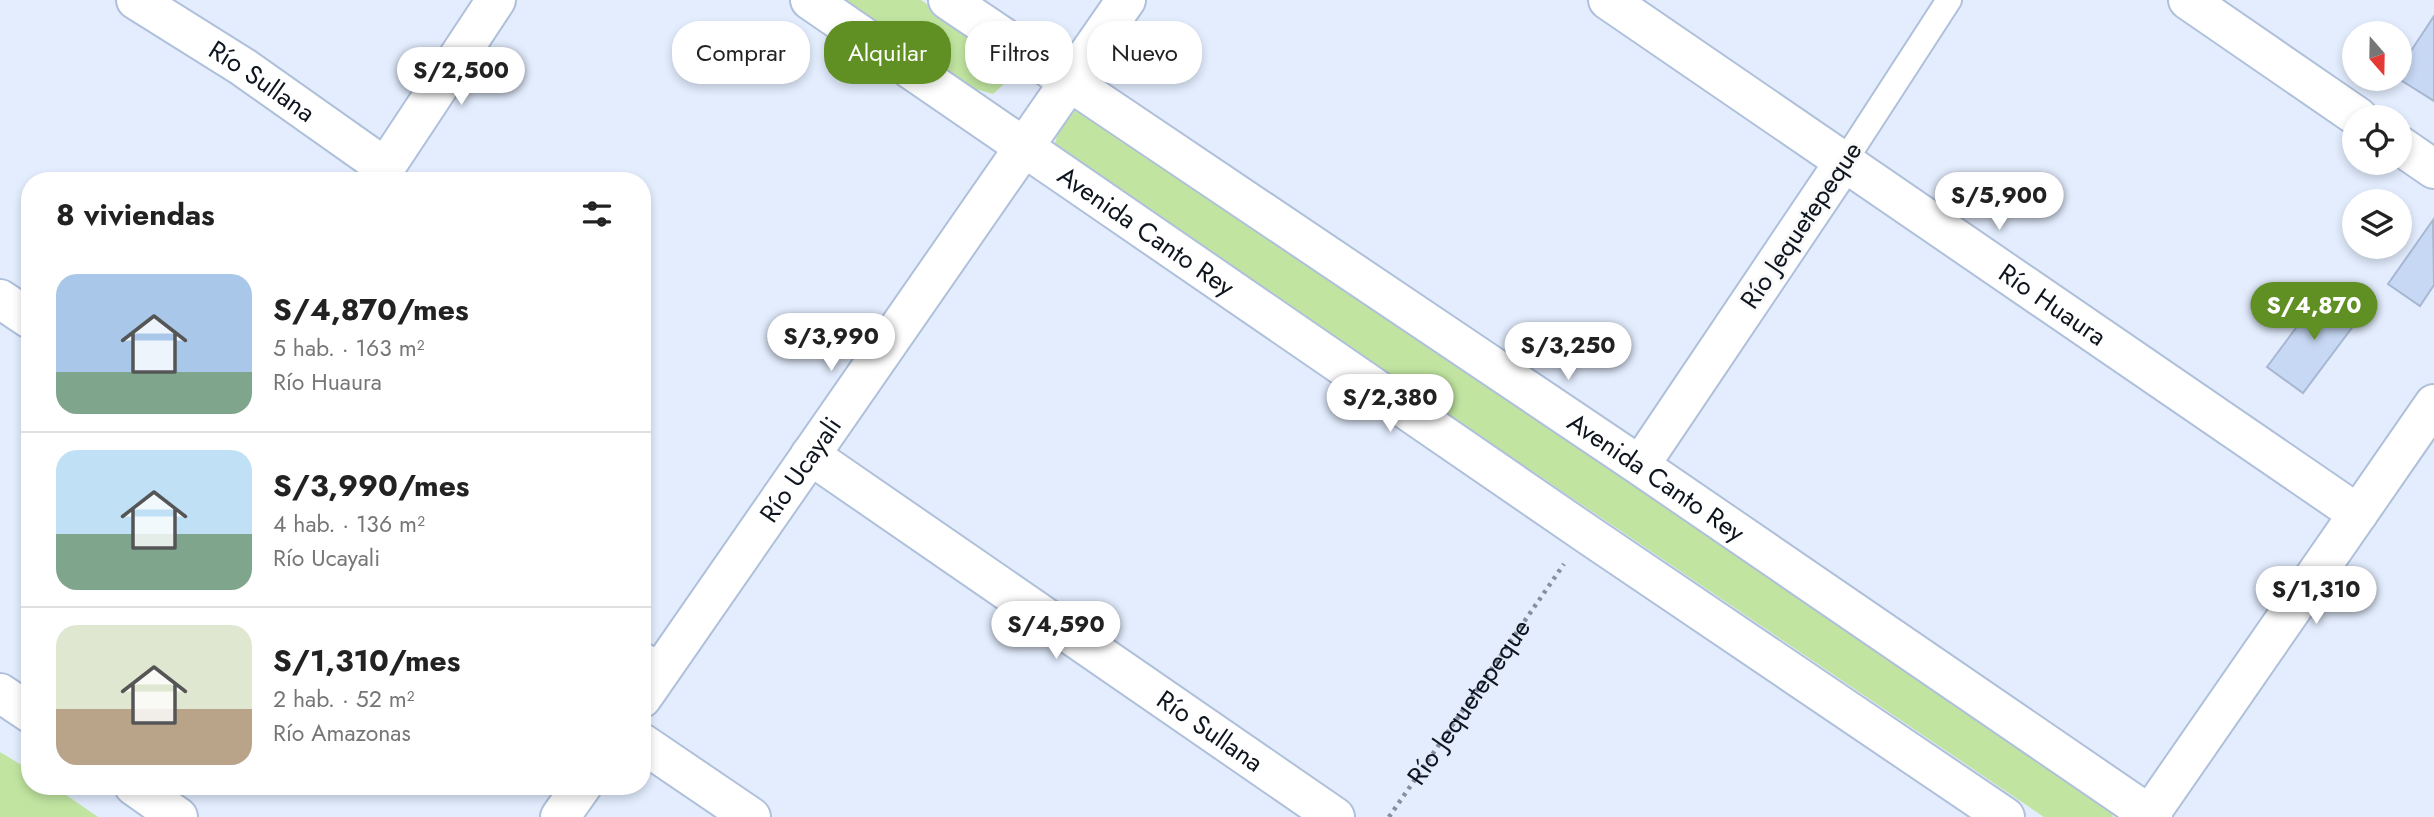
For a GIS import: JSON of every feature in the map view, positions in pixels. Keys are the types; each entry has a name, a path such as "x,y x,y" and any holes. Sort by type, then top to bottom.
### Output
{"street":[{"name":"Río Sullana","path":"136,0 243,67 378,172"},
{"path":"382,172 496,0"},
{"name":"Avenida Canto Rey","path":"810,0 2005,817"},
{"name":"Avenida Canto Rey","path":"948,0 979,21"},
{"name":"Río Ucayali","path":"1073,77 1126,0"},
{"name":"Río Huaura","path":"1608,0 2358,514"},
{"path":"2188,0 2342,106"},
{"name":"Río Ucayali","path":"653,660 810,455 1068,84"},
{"name":"Avenida Canto Rey","path":"1070,84 1628,457 2150,816"},
{"path":"2412,154 2434,169"},
{"name":"Río Jequetepeque","path":"1651,449 1844,162"},
{"path":"0,299 21,313"},
{"path":"2150,816 2434,404"},
{"name":"Río Sullana","path":"810,455 1335,817"},
{"path":"651,749 751,817"},
{"path":"147,795 178,817"},
{"path":"560,817 576,795"}],"lane":[{"name":"Río Jequetepeque","path":"1844,162 1949,0"}],"path":[{"name":"Río Jequetepeque","path":"1389,817 1566,561"}],"green space":[{"path":"842,0 921,0 965,30 965,83 951,74 951,21 873,21"},
{"path":"966,84 1004,84 993,94"},
{"path":"1076,110 1090,112 2111,809 2113,817 2044,817 1066,156 1055,144 1059,127"},
{"path":"0,752 21,765 21,795 66,795 98,817 0,817"}],"building":[{"path":"2434,16 2434,101 2412,87 2412,49"},
{"path":"2433,220 2434,285 2420,306 2388,284 2406,259 2412,259 2412,250"},
{"path":"2324,290 2360,317 2303,393 2267,367"}]}
